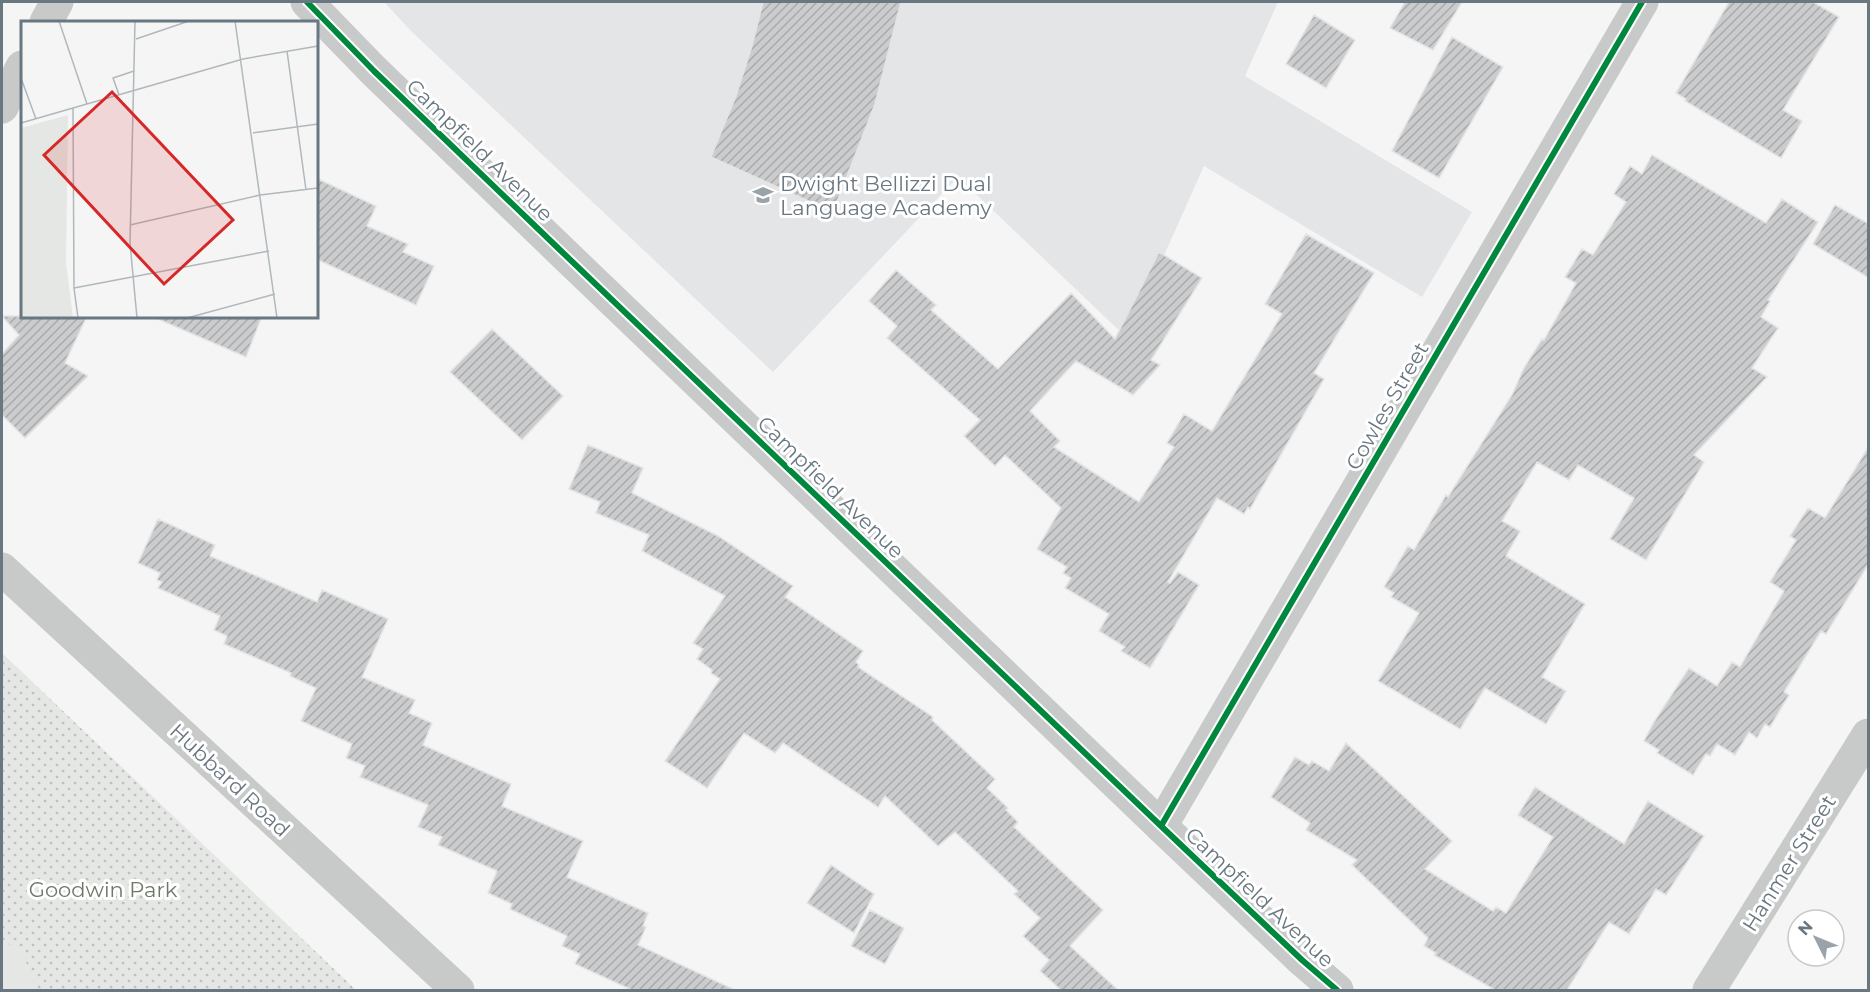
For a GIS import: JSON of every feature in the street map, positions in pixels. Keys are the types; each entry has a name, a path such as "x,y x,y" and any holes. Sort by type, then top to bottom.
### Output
{"street":[{"path":"47,21 57,2"},
{"name":"Campfield Avenue","path":"307,2 374,71 1161,826 1302,960 1337,990"},
{"name":"Cowles Street","path":"1161,826 1642,2"},
{"path":"2,107 21,69"},
{"name":"Hubbard Road","path":"2,569 458,990"},
{"name":"Hanmer Street","path":"1709,990 1869,735"}],"shaded area":[{"name":"Dwight Bellizzi Dual Language Academy","path":"384,2 1278,2 1245,76 1472,212 1422,297 1204,166 1127,338 958,177 773,372 411,31"}],"green space":[{"name":"Goodwin Park","path":"2,653 356,990 2,990"},
{"path":"2,940 21,951 39,990 2,990"}],"building":[{"path":"763,2 901,2 875,104 833,212 711,157 736,96"},
{"path":"1405,2 1462,2 1433,50 1390,28"},
{"path":"1729,2 1813,2 1839,17 1783,110 1802,121 1781,158 1685,101 1686,99 1676,93"},
{"path":"1314,15 1355,40 1326,88 1286,64"},
{"path":"1452,37 1503,67 1439,178 1392,151"},
{"path":"1652,155 1766,223 1782,199 1818,222 1768,300 1770,301 1761,317 1778,328 1752,368 1767,377 1694,455 1704,462 1646,560 1610,539 1634,498 1578,465 1569,480 1537,462 1502,521 1520,531 1506,556 1585,604 1542,677 1566,691 1546,724 1485,688 1460,729 1378,681 1419,613 1391,597 1394,593 1384,587 1408,546 1414,550 1446,495 1448,497 1512,395 1524,368 1542,339 1544,340 1576,283 1565,277 1582,249 1593,255 1626,202 1614,194 1630,166 1642,174"},
{"path":"318,179 376,206 367,226 408,244 403,252 434,266 416,305 318,260"},
{"path":"1835,205 1869,224 1869,278 1813,244"},
{"path":"1306,234 1374,273 1314,373 1324,379 1250,509 1248,507 1244,514 1217,498 1168,582 1170,583 1178,572 1199,585 1150,668 1121,651 1125,647 1099,631 1109,614 1065,588 1071,578 1063,573 1067,567 1037,549 1061,508 1005,455 995,466 964,436 980,420 887,338 897,326 869,301 896,270 936,305 931,310 998,369 1071,293 1115,339 1159,252 1202,278 1151,360 1160,365 1133,395 1076,361 1030,411 1060,441 1054,447 1139,502 1174,447 1167,443 1184,414 1212,431 1282,314 1265,304"},
{"path":"2,316 86,318 65,363 88,376 25,438 2,415 2,354 19,335"},
{"path":"156,318 261,318 246,357"},
{"path":"492,329 563,396 522,440 450,372"},
{"path":"588,445 643,468 632,493 718,536 793,586 785,597 863,651 856,662 858,667 933,717 932,720 995,779 987,788 1008,808 1006,810 1018,822 1014,827 1103,910 1070,946 1118,990 1061,990 1040,971 1049,960 1023,936 1040,918 1014,894 1018,891 955,832 938,846 885,796 878,807 783,743 775,753 744,733 707,788 665,761 720,679 697,659 703,649 693,643 725,596 642,551 649,535 596,513 600,502 569,489"},
{"path":"1869,446 1869,563 1826,634 1821,631 1784,692 1789,695 1770,727 1765,724 1757,738 1749,732 1735,755 1717,744 1710,756 1706,754 1693,775 1657,753 1659,750 1644,741 1654,722 1689,668 1717,686 1732,662 1740,667 1784,591 1770,582 1796,540 1790,536 1808,508 1825,518"},
{"path":"158,519 215,545 210,556 317,602 322,590 388,619 362,677 415,700 409,713 432,723 423,745 511,784 502,806 583,841 567,877 648,913 643,926 646,927 638,945 735,990 632,990 575,964 580,954 562,946 567,936 510,909 512,904 488,893 497,871 438,845 442,837 418,827 428,805 360,777 365,766 346,758 352,744 301,721 316,688 290,676 291,673 224,644 227,636 214,630 220,616 158,588 162,582 157,580 160,573 138,563"},
{"path":"1346,743 1452,841 1425,869 1493,911 1496,907 1506,913 1553,837 1518,815 1535,787 1624,844 1648,801 1704,836 1666,895 1656,889 1629,934 1609,922 1567,990 1495,990 1434,955 1436,953 1424,946 1428,938 1352,865 1357,860 1306,830 1310,823 1271,797 1295,757 1309,765 1312,761 1329,771"},
{"path":"831,865 874,894 854,933 807,903"},
{"path":"870,910 904,928 885,964 851,946"}],"cycle path":[{"path":"307,2 374,71 559,249 1161,826 1302,960 1337,990"},
{"path":"1161,826 1642,2"}],"place":[{"name":"Dwight Bellizzi Dual Language Academy","path":"763,195"}]}
